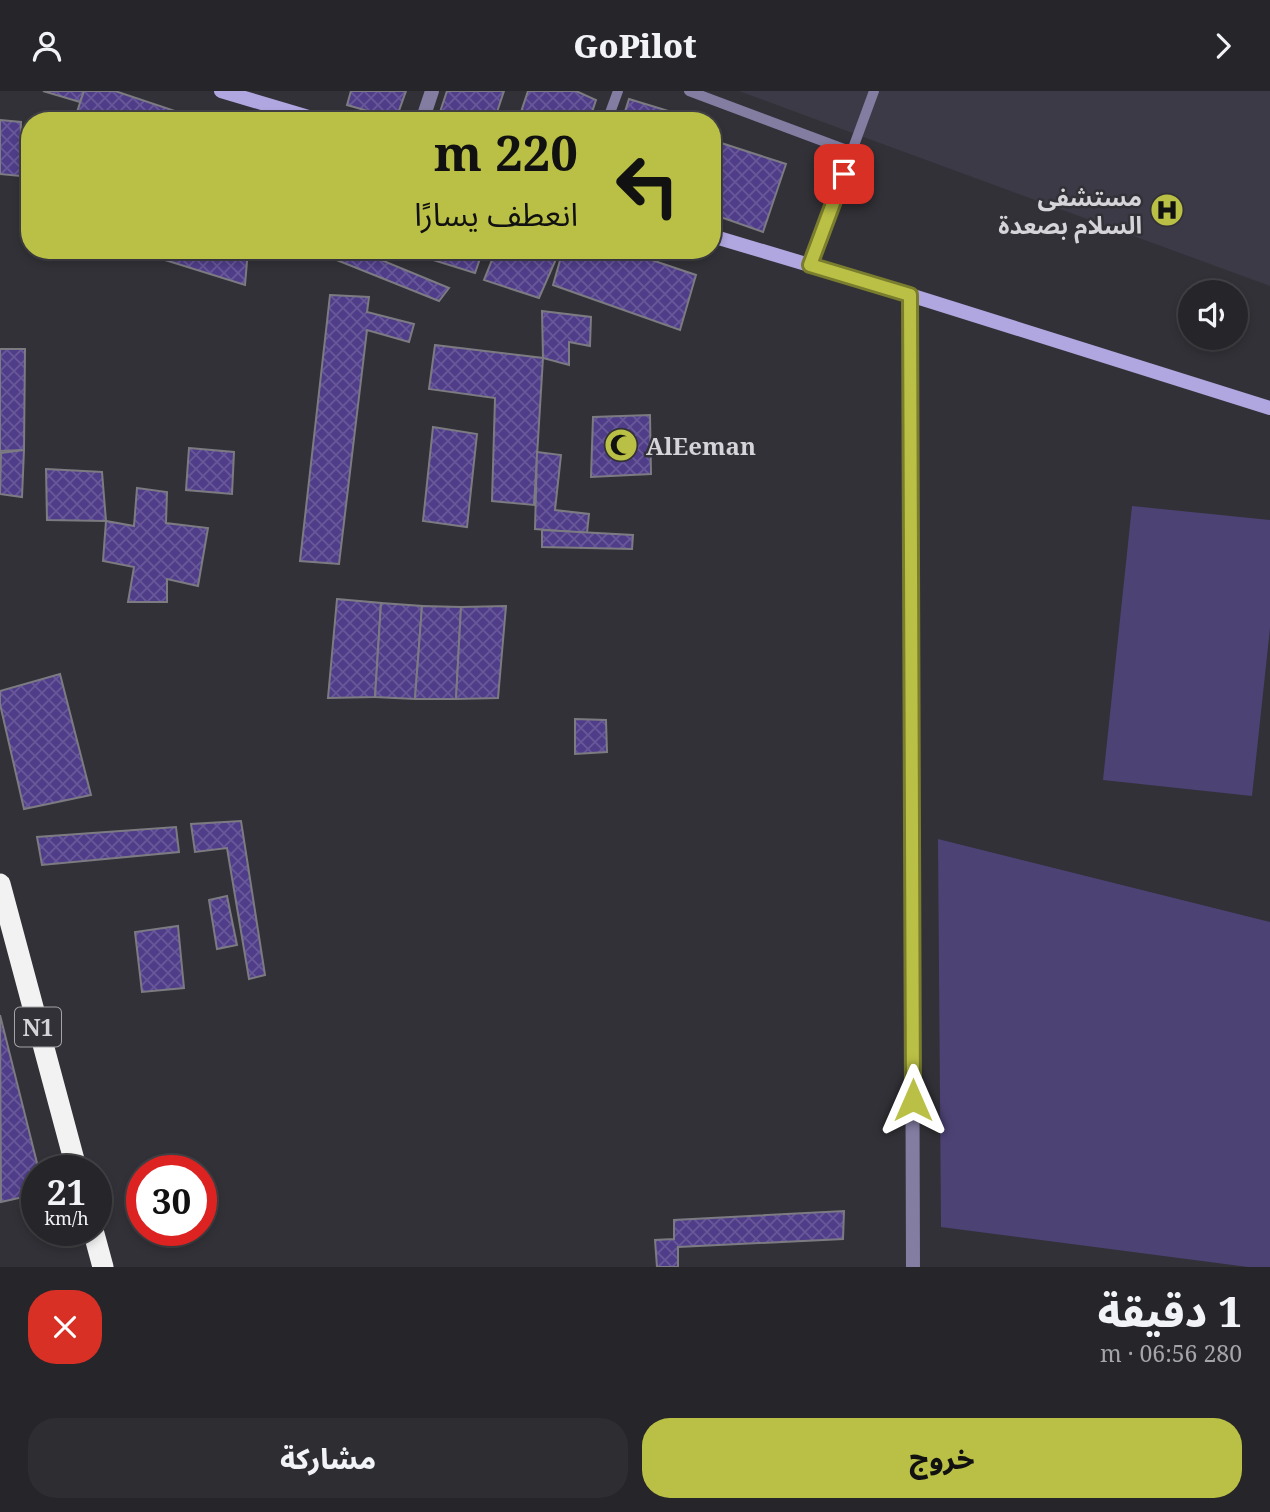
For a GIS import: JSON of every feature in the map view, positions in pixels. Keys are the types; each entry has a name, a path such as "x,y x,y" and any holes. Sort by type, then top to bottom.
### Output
{"highway":[{"name":"N1","path":"0,884 73,1155"},
{"path":"97,1246 103,1267"}],"street":[{"path":"221,91 292,112"},
{"path":"425,112 432,91"},
{"path":"721,239 1270,408"},
{"path":"910,295 913,1267"}],"lane":[{"path":"610,112 618,91"},
{"path":"689,91 852,152"},
{"path":"810,265 874,91"}],"shaded area":[{"name":"مستشفى السلام بصعدة","path":"739,91 1270,91 1270,286 858,135"},
{"path":"1132,506 1270,520 1270,628 1252,796 1103,780"},
{"path":"938,839 1270,922 1270,1267 1248,1267 941,1227"}],"building":[{"path":"43,91 84,91 80,102"},
{"path":"84,91 115,91 178,112 77,112"},
{"path":"351,91 406,91 398,112 372,112 347,105"},
{"path":"447,91 504,91 497,112 440,112"},
{"path":"528,91 576,91 596,100 592,112 521,112"},
{"path":"629,99 671,112 625,112"},
{"path":"0,120 21,122 20,176 0,174"},
{"path":"721,143 786,164 763,232 721,217"},
{"path":"247,259 245,285 165,260"},
{"path":"334,259 379,259 449,288 439,301"},
{"path":"430,259 480,259 475,273"},
{"path":"492,259 556,259 539,298 484,280"},
{"path":"560,259 649,259 696,275 680,330 553,285"},
{"path":"330,295 369,297 367,312 414,324 409,342 367,330 339,564 300,561"},
{"path":"542,311 591,317 590,346 569,342 569,365 543,358"},
{"path":"435,345 543,358 534,505 492,501 495,398 429,389"},
{"path":"0,349 25,349 24,450 0,451"},
{"name":"AlEeman","path":"650,415 651,474 591,477 593,417"},
{"path":"433,427 477,434 467,527 423,521"},
{"path":"189,448 234,452 232,494 186,490"},
{"path":"24,450 22,497 0,494 1,453"},
{"path":"537,452 561,455 555,510 589,514 587,533 535,529"},
{"path":"46,469 102,472 106,521 47,520"},
{"path":"137,488 167,492 166,523 208,528 198,586 167,579 167,602 128,602 134,567 103,561 106,521 134,526"},
{"path":"542,530 633,535 632,549 542,547"},
{"path":"337,599 381,603 375,697 328,698"},
{"path":"381,603 422,606 415,699 375,697"},
{"path":"422,606 461,607 456,699 415,699"},
{"path":"506,606 498,698 456,699 461,607"},
{"path":"60,674 91,795 24,809 0,704 0,691"},
{"path":"575,719 606,720 607,752 575,754"},
{"path":"241,821 265,975 249,979 227,848 195,852 191,824"},
{"path":"176,827 179,852 42,865 37,837"},
{"path":"227,896 237,945 217,949 209,900"},
{"path":"178,926 184,988 142,992 135,932"},
{"path":"0,1015 35,1155 21,1155 21,1198 1,1202"},
{"path":"844,1211 843,1239 678,1247 678,1267 657,1267 655,1240 674,1239 674,1220"}],"place":[{"name":"مستشفى السلام بصعدة","path":"1167,210"},
{"name":"AlEeman","path":"621,445"}],"route":[{"path":"844,174 810,265 910,295 913,1100"}]}
